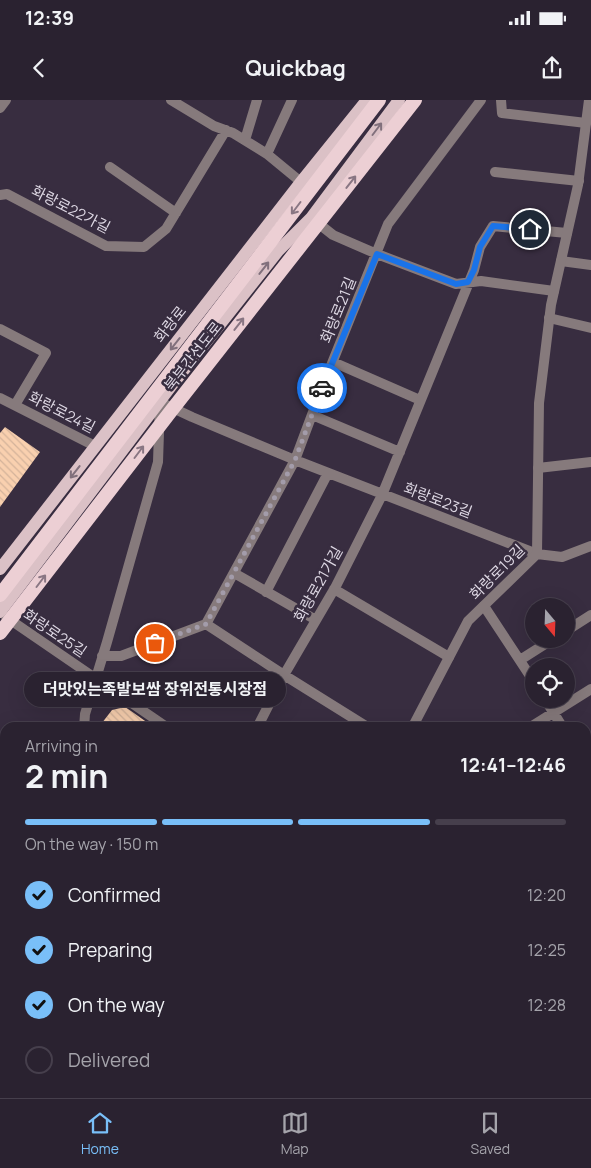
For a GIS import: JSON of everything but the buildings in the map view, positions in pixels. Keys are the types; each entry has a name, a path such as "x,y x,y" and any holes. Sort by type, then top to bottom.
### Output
{"highway":[{"name":"북부간선도로","path":"0,595 379,100"},
{"name":"북부간선도로","path":"0,633 415,100"}],"main road":[{"name":"화랑로","path":"0,569 301,182 368,100"},
{"path":"0,613 160,402 278,251 311,218 399,100"}],"street":[{"path":"0,108 6,100"},
{"path":"171,100 214,126 234,132 267,154 301,182"},
{"path":"245,140 256,100"},
{"path":"267,154 292,100"},
{"name":"화랑로21길","path":"206,624 295,460 388,224 481,100"},
{"path":"501,100 502,113 586,123"},
{"name":"화랑로19길","path":"415,722 468,621 537,554 539,403 549,318 579,181 589,100"},
{"name":"화랑로22가길","path":"0,195 8,194 106,246 144,246 166,229 226,130"},
{"path":"110,168 176,213"},
{"path":"494,172 579,181"},
{"path":"311,218 333,234 377,254 456,284 480,282 554,291"},
{"name":"화랑로21가길","path":"260,722 284,675 334,589 382,495 474,270 480,247 493,226 567,233"},
{"path":"561,261 591,265"},
{"path":"549,318 591,328"},
{"name":"화랑로24길","path":"0,329 46,353 15,405"},
{"path":"333,362 420,400"},
{"name":"화랑로24길","path":"0,398 95,446"},
{"path":"84,722 95,678 158,462 160,402"},
{"name":"화랑로23길","path":"160,402 295,460 537,554 562,556 591,546"},
{"path":"312,415 400,452"},
{"path":"538,468 591,462"},
{"path":"266,592 328,473"},
{"path":"234,573 316,620"},
{"path":"334,589 449,658"},
{"path":"484,606 525,668"},
{"name":"화랑로25길","path":"0,613 159,722"},
{"path":"575,625 591,615"},
{"path":"102,656 121,656 206,624 359,722"},
{"path":"520,660 539,648"},
{"path":"538,722 591,689"},
{"path":"551,708 560,722"}],"way so far":[{"path":"155,643 206,624 295,460 322,388"}],"place":[{"name":"더맛있는족발보쌈 장위전통시장점","path":"155,643"}],"route":[{"path":"322,388 377,254 456,284 468,282 474,270 480,247 493,226 530,229"}]}
